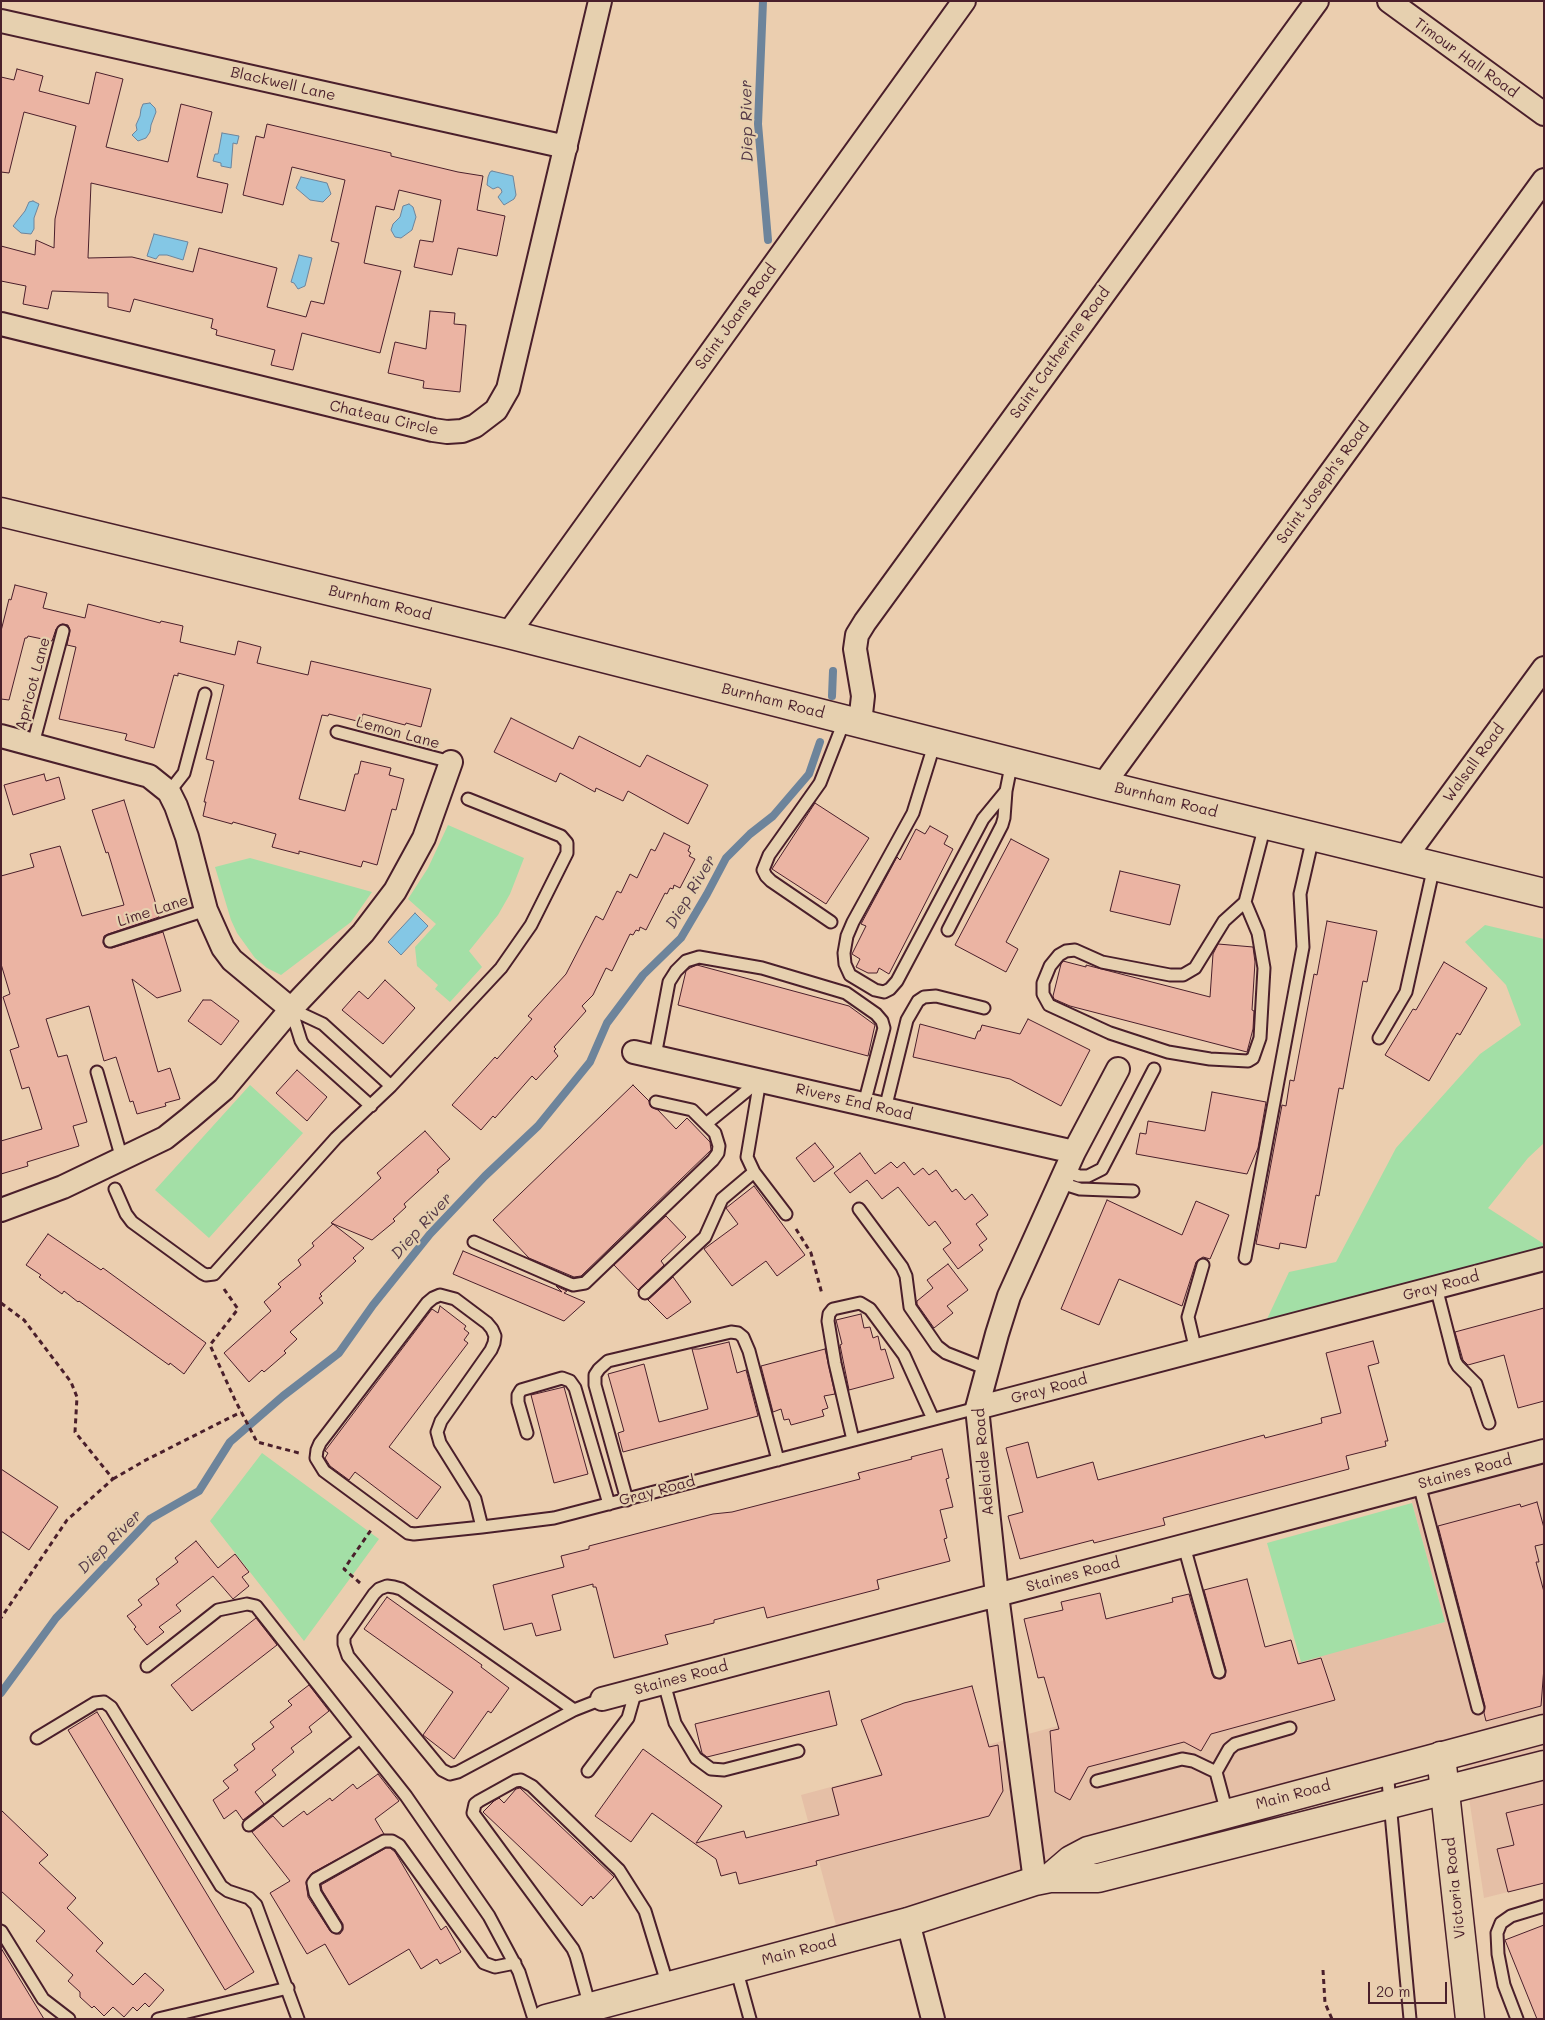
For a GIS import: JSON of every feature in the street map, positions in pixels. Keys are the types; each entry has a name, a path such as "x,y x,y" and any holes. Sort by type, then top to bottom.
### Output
{"street":[{"name":"Chateau Circle","path":"3,331 432,430 462,431 475,426 488,418 504,400 508,389 600,1"},
{"name":"Saint Joans Road","path":"508,634 964,1"},
{"name":"Saint Catherine Road","path":"837,717 863,696 855,650 857,635 865,622 1317,1"},
{"name":"Timour Hall Road","path":"1389,1 1544,114"},
{"name":"Blackwell Lane","path":"1,21 566,147"},
{"name":"Saint Joseph's Road","path":"1103,784 1544,180"},
{"name":"Burnham Road","path":"1,512 508,634 1544,893"},
{"name":"Walsall Road","path":"1404,859 1544,668"},
{"path":"1,736 149,776 169,792 176,806 186,837 206,910 223,948 232,960 291,1009"},
{"path":"1,1210 63,1187 165,1138 217,1095 291,1009 363,933 395,891 424,838 451,762"},
{"name":"Rivers End Road","path":"644,1054 886,1109 1067,1169"},
{"name":"Adelaide Road","path":"1042,1879 997,1595 977,1408 1010,1296 1067,1169 1118,1069"},
{"name":"Gray Road","path":"977,1408 1544,1259"},
{"name":"Staines Road","path":"602,1699 1544,1451"},
{"name":"Main Road","path":"546,2019 908,1922 1042,1879 1088,1851 1544,1729"},
{"name":"Victoria Road","path":"1440,1756 1470,2019"},
{"name":"Main Road","path":"1042,1879 1098,1878 1544,1765"},
{"path":"908,1922 933,2019"}],"lane":[{"name":"Apricot Lane","path":"33,744 63,631"},
{"path":"169,792 184,773 205,694"},
{"path":"831,922 771,881 766,876 764,870 769,855 820,783 837,717"},
{"name":"Lemon Lane","path":"337,732 451,762"},
{"path":"935,742 913,813 847,936 844,953 845,964 850,975 875,990 884,992 890,989 897,981 983,819 1006,791"},
{"path":"948,930 1002,825 1012,761"},
{"path":"115,1189 126,1214 132,1222 202,1273 206,1275 214,1274 336,1138 391,1086 501,968 531,925 568,848 568,843 561,836 468,799"},
{"path":"1245,902 1258,933 1264,968 1260,1038 1253,1058 1248,1061 1210,1059 1168,1052 1110,1034 1048,1005 1043,994 1043,982 1050,966 1066,951 1075,950 1102,962 1170,975 1183,975 1195,968 1224,921 1245,902 1265,824"},
{"path":"1245,1258 1302,947 1300,894 1313,836"},
{"path":"1379,1038 1406,992 1434,866"},
{"name":"Lime Lane","path":"110,941 206,910"},
{"path":"644,1054 669,982 686,961 699,957 762,968 846,993 876,1014 882,1021 884,1028 864,1104"},
{"path":"886,1109 907,1020 918,1001 924,997 936,996 984,1008"},
{"path":"291,1009 320,1022 391,1086"},
{"path":"291,1009 304,1046 371,1106"},
{"path":"1067,1169 1079,1176 1088,1176 1102,1169 1154,1069"},
{"path":"97,1072 122,1159"},
{"path":"706,1124 760,1080"},
{"path":"760,1080 747,1157 754,1172 786,1214"},
{"path":"474,1242 568,1283 574,1285 585,1283 713,1160 718,1153 719,1146 715,1133 692,1110 656,1102"},
{"path":"1067,1169 1080,1190 1133,1191"},
{"path":"645,1293 705,1237 722,1199 754,1172"},
{"path":"859,1209 902,1267 906,1276 910,1307 937,1346 946,1353 987,1369"},
{"path":"1196,1351 1188,1318 1203,1264"},
{"path":"1436,1287 1456,1361 1458,1366 1476,1384 1489,1423"},
{"path":"316,1458 320,1443 428,1303 440,1295 448,1296 487,1323 492,1328 495,1336 491,1350 441,1421 437,1432 440,1443 475,1499 482,1526"},
{"path":"853,1440 829,1329 829,1314 833,1309 860,1303 870,1309 904,1355 933,1420"},
{"path":"627,1500 595,1385 595,1375 608,1361 731,1332 738,1333 743,1337 749,1352 778,1460"},
{"path":"527,1433 518,1402 518,1395 521,1390 562,1378 570,1381 575,1388 609,1504"},
{"name":"Gray Road","path":"316,1458 324,1470 403,1530 414,1534 554,1518 977,1408"},
{"path":"1419,1484 1478,1708"},
{"path":"1184,1546 1219,1672"},
{"path":"574,1710 401,1589 386,1586 379,1589 344,1638 345,1650 446,1773 450,1774 458,1772 574,1710 602,1699"},
{"path":"147,1666 218,1610 254,1605 259,1609 406,1796 489,1916 515,1963 534,2019"},
{"path":"664,1683 675,1723 696,1758 711,1769 724,1770 798,1751"},
{"path":"588,1771 628,1718 636,1690"},
{"path":"37,1738 95,1703 104,1702 111,1707 222,1886 228,1891 249,1898 256,1905 298,2019"},
{"path":"1227,1813 1216,1772 1229,1749 1235,1744 1290,1728"},
{"path":"249,1825 360,1738"},
{"path":"1097,1781 1182,1759 1193,1761 1216,1772"},
{"path":"1387,1770 1410,2019"},
{"path":"590,2007 573,1949 473,1813 475,1804 479,1800 514,1781 521,1780 532,1786 619,1870 645,1911 668,1986"},
{"path":"336,1927 315,1893 313,1883 316,1879 384,1842 392,1841 399,1845 484,1963 495,1967 515,1963"},
{"path":"1517,2019 1504,1985 1498,1954 1497,1933 1501,1923 1511,1916 1544,1906"},
{"path":"1,1931 43,1999 69,2019"},
{"path":"736,1968 750,2019"},
{"path":"158,2019 288,1988"}],"path":[{"path":"786,1214 811,1253 823,1294 833,1309"},
{"path":"214,1274 238,1309 210,1345 257,1442 316,1458"},
{"path":"1,1303 24,1320 72,1382 77,1397 75,1432 113,1479"},
{"path":"1,1618 67,1520 113,1479 144,1461 241,1412"},
{"path":"374,1594 344,1569 382,1514"},
{"path":"1323,1970 1325,2003 1332,2019"}],"shaded area":[{"path":"1544,1452 1544,1883 1484,1898 1462,1751 840,1940 801,1795 1445,1622 1408,1488"}],"green space":[{"path":"448,825 524,858 510,894 498,915 469,951 482,967 450,1002 435,989 438,985 417,966 415,947 436,924 408,899 428,868"},
{"path":"250,858 372,892 351,922 281,975 267,968 255,958 237,933 231,920 215,867"},
{"path":"1485,925 1544,939 1544,1143 1528,1158 1488,1208 1544,1244 1544,1247 1267,1319 1289,1272 1336,1262 1396,1148 1480,1054 1521,1025 1506,985 1465,942"},
{"path":"250,1085 303,1133 209,1238 155,1190"},
{"path":"262,1453 379,1539 304,1641 210,1521"},
{"path":"1412,1503 1445,1622 1301,1662 1267,1543"}],"water":[{"path":"150,103 156,112 150,132 146,138 138,141 132,135 137,130 136,125 143,104"},
{"path":"222,133 239,136 237,144 233,143 231,168 221,166 221,163 213,161 215,154 218,154"},
{"path":"492,171 513,176 516,195 514,199 504,205 498,197 502,192 501,189 498,187 493,189 487,185 488,177"},
{"path":"301,177 327,183 331,194 323,202 310,200 296,188"},
{"path":"33,201 39,204 34,218 34,229 31,234 21,233 13,226 25,211 29,202"},
{"path":"409,204 413,207 416,217 412,230 401,238 395,237 391,230 393,224 400,217 403,206"},
{"path":"154,234 188,242 183,260 167,255 159,255 156,259 147,256"},
{"path":"299,255 312,258 305,286 298,289 291,282"},
{"path":"415,913 428,926 401,955 388,942"}],"building":[{"path":"17,69 43,76 39,91 89,104 96,72 123,79 106,147 168,162 181,104 212,112 197,177 228,184 222,213 91,183 88,258 132,257 193,272 199,248 277,268 267,307 306,317 311,301 324,304 339,243 331,241 345,180 292,167 283,205 243,195 256,136 264,138 267,124 391,153 391,156 483,176 477,210 505,216 497,256 458,248 452,275 414,267 420,240 433,242 441,200 399,190 394,210 376,206 364,263 401,271 380,353 302,333 293,370 271,365 275,350 216,335 217,330 211,328 213,319 134,299 130,312 108,307 108,293 52,291 48,309 23,304 26,286 1,281 1,246 35,255 36,240 54,248 55,219 76,126 24,112 9,173 1,172 1,77 14,80"},
{"path":"430,311 455,313 454,324 466,325 460,392 423,388 424,381 388,373 395,342 426,349"},
{"path":"15,585 47,593 43,608 85,618 88,604 160,623 161,621 183,626 180,642 235,655 238,641 261,647 257,663 308,675 311,661 431,689 421,727 406,723 405,725 363,714 361,722 329,714 328,716 322,715 299,799 345,811 355,774 358,774 361,761 391,768 389,775 404,779 396,810 392,809 377,865 363,861 361,867 299,851 299,854 272,847 276,834 203,816 206,802 204,802 214,761 206,759 224,685 178,673 178,676 174,675 154,748 125,740 127,734 59,719 76,647 67,645 70,630 68,625 62,624 56,629 52,641 28,636 25,638 9,700 1,699 1,631 9,599 11,600"},
{"path":"511,718 573,749 579,736 640,767 647,755 708,785 688,824 628,791 623,801 596,788 595,792 560,773 556,782 494,752"},
{"path":"44,774 46,781 59,777 65,799 13,815 4,785"},
{"path":"124,800 159,917 108,934 104,936 103,943 105,947 112,948 163,932 181,991 157,998 132,979 158,1072 170,1068 180,1099 165,1103 166,1106 137,1114 133,1101 130,1102 116,1057 104,1061 89,1006 46,1019 58,1057 67,1055 87,1122 73,1126 79,1146 27,1162 28,1166 1,1174 1,1141 42,1129 29,1087 22,1089 10,1050 19,1047 3,997 10,994 1,964 1,876 34,867 30,854 60,846 82,916 124,905 108,852 106,853 92,810"},
{"path":"815,803 869,838 826,904 772,869"},
{"path":"930,826 948,836 944,844 953,849 889,974 879,968 877,973 868,973 856,967 860,959 852,954 866,926 861,924 897,857 900,860 916,829 925,834"},
{"path":"664,833 690,846 688,851 691,853 689,856 695,859 680,888 674,885 673,889 670,888 667,894 665,893 646,930 640,927 639,931 636,930 633,935 630,934 612,971 606,968 593,995 582,1006 586,1011 554,1047 556,1049 554,1051 558,1056 536,1080 532,1076 495,1118 493,1116 481,1130 452,1105 495,1057 497,1059 532,1019 528,1016 566,974 596,916 603,920 617,891 621,893 630,874 637,878 651,849 655,851"},
{"path":"1011,839 1049,859 1006,942 1018,949 1006,972 955,945"},
{"path":"1120,871 1180,885 1170,925 1110,911"},
{"path":"1327,921 1377,931 1367,982 1363,981 1343,1089 1339,1088 1319,1196 1316,1195 1306,1248 1280,1243 1279,1249 1256,1244 1282,1105 1286,1106 1290,1080 1294,1081 1314,974 1317,975"},
{"path":"1218,944 1253,947 1255,962 1252,1010 1254,1011 1253,1029 1247,1052 1070,1006 1054,999 1053,996 1063,961 1086,967 1086,965 1210,997 1213,954"},
{"path":"1444,962 1487,988 1460,1035 1457,1033 1429,1081 1385,1055 1413,1009 1416,1010"},
{"path":"697,965 849,1006 875,1025 868,1056 678,1005 686,971"},
{"path":"385,980 415,1008 383,1044 342,1010 359,991 368,999"},
{"path":"203,1000 211,1000 239,1021 221,1045 188,1021"},
{"path":"1028,1019 1090,1050 1061,1106 1010,1079 913,1057 920,1024 975,1039 982,1025 1020,1034"},
{"path":"297,1070 327,1097 307,1121 276,1093"},
{"path":"633,1085 649,1101 651,1107 658,1110 676,1129 687,1118 710,1142 711,1150 581,1276 574,1277 529,1258 493,1220"},
{"path":"1212,1092 1266,1102 1258,1148 1247,1174 1136,1154 1140,1133 1146,1134 1148,1121 1205,1131"},
{"path":"425,1131 450,1159 437,1170 439,1172 404,1204 406,1207 393,1219 395,1221 372,1240 331,1223 381,1178 377,1173"},
{"path":"815,1143 834,1167 814,1182 796,1158"},
{"path":"860,1153 875,1174 891,1162 897,1168 904,1162 914,1175 923,1168 929,1175 936,1170 952,1192 956,1189 965,1200 972,1194 988,1215 976,1224 987,1239 979,1245 983,1250 958,1269 943,1249 951,1243 935,1221 929,1226 898,1187 882,1199 867,1180 850,1193 834,1173"},
{"path":"754,1186 805,1255 777,1276 766,1261 732,1286 704,1249 738,1224 726,1208"},
{"path":"1107,1200 1182,1235 1196,1201 1229,1215 1210,1259 1203,1257 1196,1262 1182,1306 1119,1279 1099,1325 1061,1309"},
{"path":"666,1216 686,1237 661,1261 664,1265 638,1290 614,1265"},
{"path":"333,1224 364,1248 353,1258 356,1261 320,1294 322,1296 319,1298 323,1303 290,1332 297,1339 284,1351 286,1353 249,1382 224,1353 271,1311 264,1302 281,1287 278,1284 301,1265 298,1260 314,1246 312,1243"},
{"path":"48,1234 101,1270 103,1268 206,1343 184,1374 64,1291 62,1294 39,1277 41,1275 26,1265"},
{"path":"463,1251 562,1292 556,1286 567,1291 564,1293 585,1302 564,1321 453,1274"},
{"path":"948,1264 968,1290 947,1306 953,1313 934,1328 917,1304 917,1301 933,1288 927,1280"},
{"path":"673,1277 691,1302 667,1319 648,1300"},
{"path":"440,1306 466,1326 464,1329 469,1333 464,1340 468,1343 389,1447 441,1487 417,1519 355,1472 349,1480 330,1466 325,1458 328,1453 325,1451 432,1309 438,1313"},
{"path":"1544,1308 1544,1401 1518,1408 1504,1355 1468,1365 1463,1360 1455,1332"},
{"path":"861,1314 864,1328 870,1327 873,1338 878,1336 881,1350 885,1349 894,1378 849,1390 840,1345 842,1344 836,1320"},
{"path":"1373,1341 1379,1363 1368,1366 1388,1441 1385,1441 1386,1446 1346,1456 1349,1469 1163,1518 1165,1525 1094,1543 1093,1540 1020,1559 1008,1516 1023,1512 1006,1448 1028,1442 1037,1478 1093,1462 1098,1480 1264,1435 1265,1438 1322,1423 1321,1418 1341,1413 1326,1353"},
{"path":"729,1342 737,1373 746,1370 758,1416 623,1452 618,1433 624,1431 608,1374 644,1364 659,1422 708,1409 692,1349"},
{"path":"825,1349 835,1394 824,1396 828,1408 822,1410 824,1416 791,1425 789,1419 784,1420 781,1409 773,1412 761,1366"},
{"path":"564,1387 588,1474 554,1483 531,1395"},
{"path":"942,1449 949,1478 946,1479 953,1507 940,1510 947,1538 944,1539 950,1561 877,1580 879,1589 767,1618 764,1607 714,1620 714,1623 665,1635 668,1644 614,1658 596,1587 593,1587 593,1584 552,1595 561,1630 536,1636 532,1623 504,1630 493,1585 564,1567 561,1556 589,1549 589,1546 674,1524 713,1514 732,1512 860,1479 858,1473"},
{"path":"1,1469 58,1507 29,1550 1,1531"},
{"path":"1537,1502 1544,1528 1544,1544 1535,1546 1539,1562 1536,1562 1544,1592 1544,1667 1541,1706 1486,1721 1485,1706 1438,1526 1520,1504 1521,1507"},
{"path":"196,1541 218,1568 235,1554 249,1572 242,1577 249,1586 233,1599 213,1576 176,1605 181,1611 159,1627 164,1632 147,1645 134,1629 136,1627 127,1616 142,1605 138,1600 159,1584 156,1579 178,1562 175,1558"},
{"path":"1247,1579 1265,1647 1291,1640 1298,1664 1321,1658 1335,1700 1211,1734 1201,1751 1184,1742 1088,1767 1070,1800 1055,1792 1050,1731 1059,1729 1044,1677 1038,1678 1024,1619 1063,1610 1061,1602 1100,1593 1106,1619 1173,1602 1172,1598 1189,1594 1212,1674 1214,1678 1221,1679 1225,1677 1226,1670 1204,1590"},
{"path":"387,1597 482,1665 481,1667 509,1688 491,1713 488,1711 454,1759 423,1735 453,1692 364,1629"},
{"path":"256,1618 277,1645 192,1711 171,1685"},
{"path":"309,1685 329,1711 309,1727 312,1732 291,1748 294,1752 272,1770 276,1775 255,1792 264,1804 243,1820 236,1810 224,1819 213,1800 229,1788 223,1781 238,1770 234,1765 255,1749 252,1744 274,1727 270,1722 292,1705 288,1701"},
{"path":"972,1686 989,1747 998,1745 1003,1791 989,1816 816,1861 817,1865 739,1884 736,1872 721,1876 716,1859 652,1813 631,1842 595,1816 643,1749 722,1806 696,1843 744,1831 746,1838 839,1815 832,1788 882,1775 861,1720 904,1703"},
{"path":"829,1691 837,1725 707,1757 702,1753 695,1724"},
{"path":"97,1712 254,1972 225,1990 68,1730"},
{"path":"378,1774 399,1801 375,1819 384,1834 312,1873 306,1882 308,1897 330,1931 340,1934 343,1930 343,1924 322,1890 321,1885 386,1848 390,1848 395,1852 441,1930 446,1926 461,1952 440,1964 437,1959 421,1969 409,1949 349,1985 325,1944 307,1954 270,1893 290,1881 252,1832 273,1816 283,1827 304,1811 307,1815 330,1798 332,1801 353,1784 357,1789"},
{"path":"520,1788 614,1877 593,1899 591,1896 582,1906 483,1812 499,1798 504,1803 516,1789"},
{"path":"1544,1804 1544,1883 1508,1892 1497,1849 1514,1845 1506,1813"},
{"path":"1,1810 48,1855 39,1863 76,1898 67,1908 103,1943 96,1951 133,1985 145,1973 164,1990 149,2007 145,2003 137,2011 133,2007 124,2017 113,2007 104,2016 94,2006 92,2008 80,1997 80,1992 68,1981 73,1975 36,1941 45,1931 1,1891"},
{"path":"1544,1925 1544,2019 1537,2019 1505,1940"},
{"path":"1,1948 44,2019 1,2019"}],"waterway":[{"name":"Diep River","path":"763,1 758,124 768,240"},
{"name":"Diep River","path":"832,696 833,671"},
{"name":"Diep River","path":"1,1693 56,1618 150,1519 199,1491 230,1442 283,1396 339,1353 373,1305 430,1234 485,1176 538,1126 590,1062 607,1023 643,975 681,938 726,858 750,834 773,816 809,774 820,742"}]}
